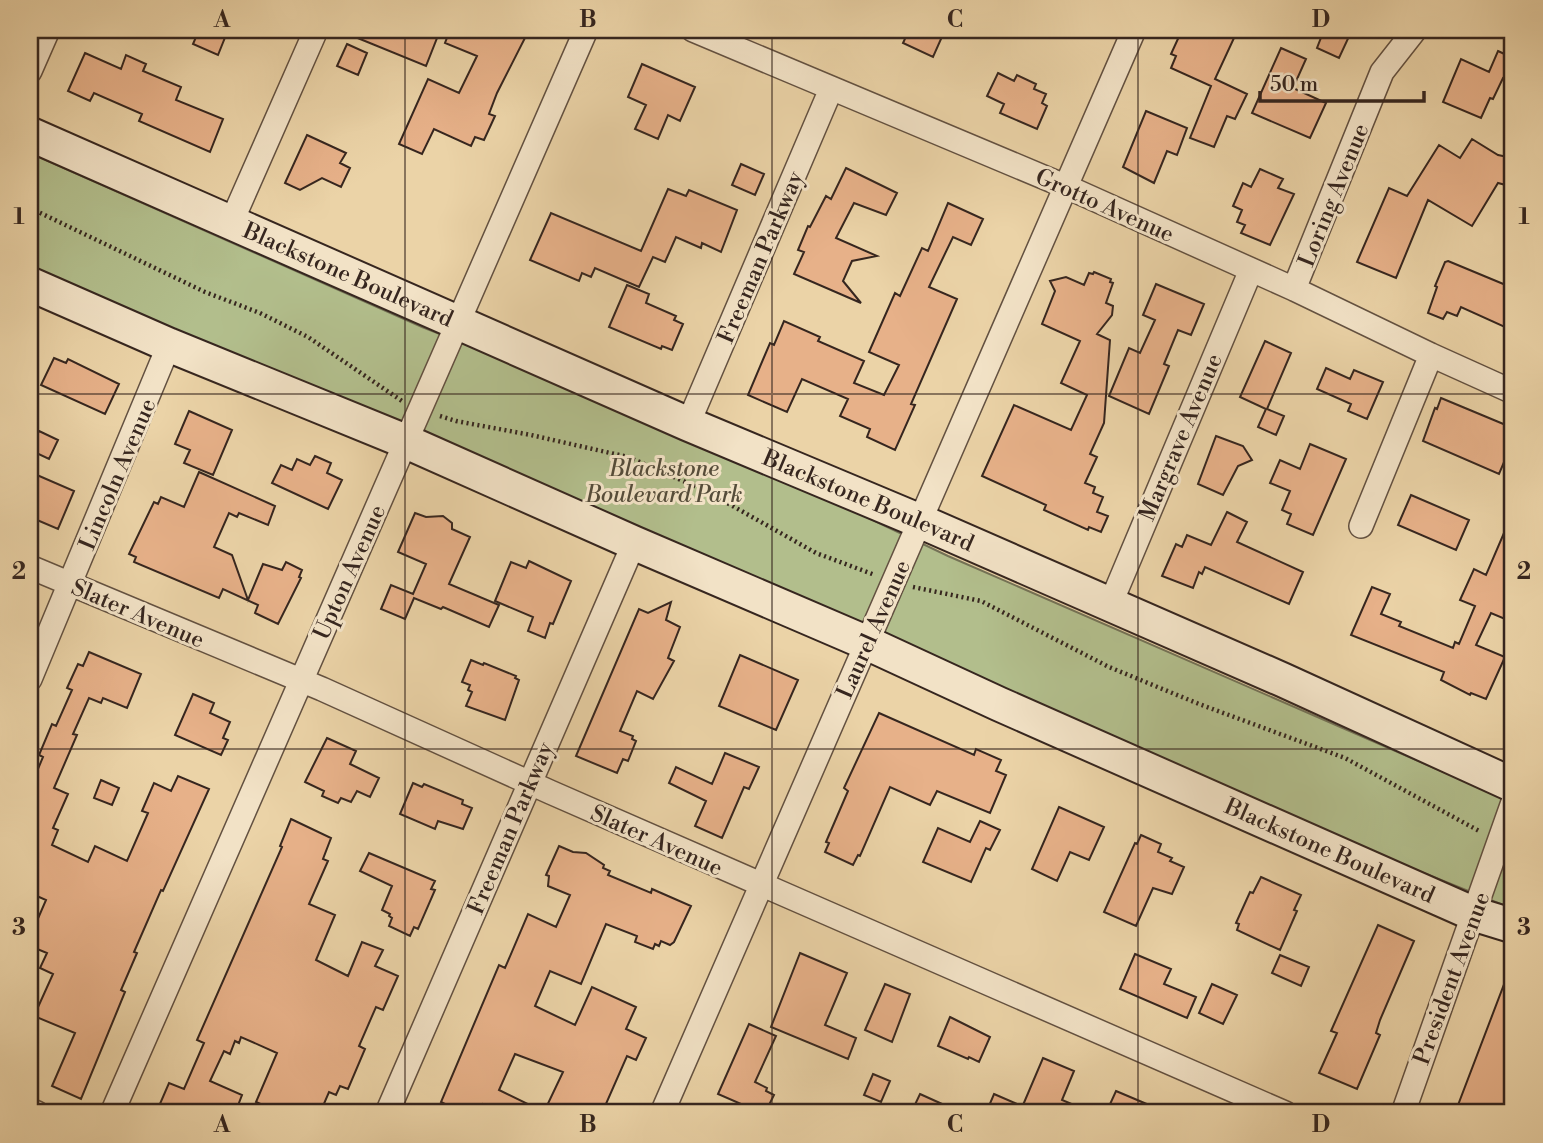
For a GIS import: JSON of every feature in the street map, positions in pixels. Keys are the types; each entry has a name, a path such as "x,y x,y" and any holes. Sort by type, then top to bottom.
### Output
{"main road":[{"name":"Blackstone Boulevard","path":"30,134 688,424 922,522 1513,785"},
{"name":"Blackstone Boulevard","path":"30,284 169,345 407,442 867,643 1474,914 1513,926"}],"street":[{"path":"30,71 48,30"},
{"path":"231,223 316,30"},
{"name":"Upton Avenue","path":"112,1113 586,30"},
{"name":"Grotto Avenue","path":"693,30 1067,187 1294,289 1513,392"},
{"name":"Laurel Avenue","path":"666,1112 761,885 922,522 1134,30"},
{"name":"Loring Avenue","path":"1294,289 1382,72 1415,30"},
{"name":"Freeman Parkway","path":"688,424 831,89"},
{"name":"Margrave Avenue","path":"1110,605 1251,270"},
{"name":"Lincoln Avenue","path":"30,679 169,345"},
{"path":"1361,526 1431,355"},
{"name":"Freeman Parkway","path":"387,1113 634,543"},
{"name":"Slater Avenue","path":"30,567 302,681 1285,1113"},
{"name":"President Avenue","path":"1403,1113 1513,802"},
{"path":"30,1110 37,1113"}],"path":[{"path":"30,208 205,292 260,313 308,337 372,383 420,409 456,421 628,457 706,491 816,553 928,592 981,601 1109,667 1199,704 1345,758 1499,842"}],"green space":[{"name":"Blackstone Boulevard Park","path":"30,153 422,327 686,431 948,556 1513,800 1513,909 1332,836 30,266"}],"building":[{"path":"199,30 228,30 218,55 193,44"},
{"path":"338,30 415,30 437,38 426,66"},
{"path":"450,30 529,30 497,93 489,114 495,116 484,140 475,137 471,146 434,129 422,154 399,144 428,79 459,93 477,56 445,43"},
{"path":"909,30 945,30 933,57 903,43"},
{"path":"1182,30 1216,30 1234,38 1215,79 1247,94 1235,119 1227,116 1214,147 1190,138 1211,86 1171,68 1176,56 1171,54"},
{"path":"1324,30 1352,30 1339,58 1317,48"},
{"path":"347,44 367,53 358,75 337,66"},
{"path":"1281,48 1306,59 1293,88 1326,103 1310,138 1252,113"},
{"path":"1498,51 1513,58 1513,82 1503,78 1481,118 1443,102 1461,59 1489,72"},
{"path":"85,53 121,69 126,55 146,64 143,71 181,87 176,100 223,119 210,152 139,121 142,114 94,93 90,101 68,91"},
{"path":"642,64 695,87 680,121 668,115 658,139 635,129 646,105 628,97"},
{"path":"998,73 1014,81 1017,75 1036,84 1034,89 1046,94 1042,103 1047,106 1037,129 1000,113 1004,104 987,96"},
{"path":"1146,111 1187,128 1177,155 1167,151 1154,183 1123,167"},
{"path":"307,135 346,153 340,163 350,168 341,187 322,178 300,190 285,183"},
{"path":"1472,139 1498,155 1513,158 1513,187 1498,183 1472,226 1428,200 1396,278 1357,262 1389,188 1407,196 1439,145 1460,158"},
{"path":"741,164 764,174 755,195 732,185"},
{"path":"846,168 897,193 886,215 854,203 836,238 877,256 852,261 843,281 861,303 794,274 804,252 798,250 808,226 810,227 826,196 831,199"},
{"path":"1260,169 1283,179 1278,188 1294,194 1270,245 1241,233 1245,225 1237,222 1242,210 1233,206 1243,183 1251,187"},
{"path":"668,189 686,196 689,190 737,210 721,252 702,243 701,248 676,237 665,262 653,257 639,287 595,268 591,277 582,273 579,281 530,260 551,213 641,251"},
{"path":"948,203 983,219 971,245 953,237 929,287 957,299 911,404 915,405 895,450 867,437 870,429 840,416 848,399 802,379 787,412 748,395 770,343 774,345 784,321 820,337 818,341 864,361 854,383 884,395 899,365 869,352 895,293 900,296 922,248 928,251"},
{"path":"1445,262 1513,288 1513,313 1507,328 1461,307 1457,316 1447,312 1443,319 1428,313 1437,287 1435,286"},
{"path":"1094,272 1111,279 1110,282 1113,283 1106,303 1113,306 1112,315 1097,334 1110,340 1104,423 1090,454 1097,457 1085,483 1095,487 1093,493 1103,497 1097,512 1108,516 1101,532 1089,527 1088,530 1044,510 1046,505 982,476 1014,405 1071,430 1087,395 1061,383 1080,341 1042,324 1055,291 1050,281 1066,277 1084,285 1089,273"},
{"path":"1156,284 1204,304 1191,335 1178,330 1164,364 1169,366 1149,414 1109,396 1129,348 1140,353 1155,320 1143,315"},
{"path":"627,285 649,294 646,303 676,316 674,320 683,324 672,350 662,346 661,349 609,327"},
{"path":"1265,341 1291,353 1267,409 1284,416 1276,435 1258,427 1266,409 1240,397"},
{"path":"54,358 66,363 68,359 119,384 105,414 41,385"},
{"path":"1326,368 1350,379 1354,370 1383,382 1367,419 1348,411 1351,404 1317,389"},
{"path":"1441,398 1513,428 1513,441 1499,474 1423,441"},
{"path":"189,411 232,430 213,475 184,463 190,450 175,444"},
{"path":"39,431 58,440 49,459 30,450"},
{"path":"1216,436 1243,446 1252,460 1238,466 1223,495 1198,484"},
{"path":"1310,444 1346,459 1313,535 1287,524 1291,514 1282,510 1290,491 1270,483 1280,460 1300,469"},
{"path":"315,456 331,463 327,473 342,480 328,509 272,483 281,465 292,470 297,459 310,465"},
{"path":"30,472 74,491 58,529 30,517"},
{"path":"199,472 275,506 268,525 239,513 237,517 229,513 214,547 232,555 248,600 263,564 282,570 286,562 302,570 299,577 301,578 278,624 255,613 258,605 223,589 219,598 134,562 136,557 129,554 154,502 158,504 161,497 184,507"},
{"path":"1411,495 1469,520 1456,550 1398,525"},
{"path":"1227,512 1247,522 1237,542 1303,572 1289,604 1205,567 1202,574 1199,572 1193,588 1162,576 1176,544 1182,547 1187,535 1211,545"},
{"path":"1513,512 1513,601 1505,619 1491,613 1476,645 1505,657 1486,699 1471,693 1470,695 1441,680 1444,672 1351,635 1372,587 1390,594 1381,614 1401,622 1399,626 1453,648 1455,642 1459,644 1475,606 1460,600 1474,569 1486,575"},
{"path":"415,513 426,517 443,516 452,523 452,529 470,537 449,584 499,605 489,627 414,598 405,619 381,609 391,585 413,594 426,564 398,552"},
{"path":"529,561 571,581 545,638 528,631 533,617 495,601 511,562 526,568"},
{"path":"671,602 666,620 680,627 668,658 674,661 653,699 637,691 620,731 633,736 632,739 636,741 628,761 623,759 617,773 576,756 639,609 648,613"},
{"path":"89,652 141,674 127,708 103,698 101,703 89,698 73,734 77,735 54,788 68,794 53,828 58,830 52,845 88,862 95,846 127,861 148,813 142,811 154,783 171,791 178,776 209,789 134,952 137,953 121,990 125,992 81,1099 52,1086 75,1033 34,1016 53,974 40,968 47,953 30,946 30,937 46,900 30,893 30,788 43,757 39,755 52,724 56,726 72,690 67,688 78,664 83,666"},
{"path":"740,655 798,680 776,730 719,706"},
{"path":"471,660 516,676 519,680 505,720 466,706 472,692 468,690 470,685 462,682"},
{"path":"193,694 214,703 210,713 230,722 223,738 228,740 221,755 175,735"},
{"path":"879,713 974,755 976,749 1001,760 996,771 1006,775 990,813 937,791 930,805 890,787 860,856 858,855 853,865 825,852 829,843 826,842 848,791 844,788"},
{"path":"327,738 356,751 350,764 379,778 370,797 357,791 351,802 341,798 338,803 322,796 324,791 305,782"},
{"path":"725,753 759,767 749,789 744,787 722,838 695,826 706,801 669,783 676,767 712,784"},
{"path":"101,780 119,788 112,805 94,798"},
{"path":"413,783 422,787 424,784 463,800 462,804 472,808 463,829 438,821 435,829 400,814"},
{"path":"1059,807 1104,827 1089,860 1070,852 1057,881 1032,869"},
{"path":"291,819 331,838 323,859 328,861 309,904 335,915 316,960 348,976 362,942 383,950 375,966 398,976 383,1010 376,1007 359,1046 365,1049 348,1089 340,1086 336,1095 329,1092 320,1113 281,1113 256,1102 277,1053 241,1037 239,1043 235,1041 230,1054 224,1051 210,1081 242,1095 235,1113 156,1113 169,1083 184,1089 204,1043 197,1040 282,847 280,846"},
{"path":"980,821 1000,830 990,850 986,848 971,882 923,862 938,828 970,842"},
{"path":"1141,835 1161,844 1158,852 1184,867 1172,894 1153,888 1136,926 1104,912"},
{"path":"559,846 573,852 586,853 610,871 608,875 651,893 652,889 691,906 674,942 670,945 661,941 659,946 655,944 653,949 635,942 637,936 606,924 581,984 550,971 535,1006 575,1025 592,987 636,1007 626,1029 646,1038 636,1060 627,1056 602,1113 503,1113 483,1104 478,1113 446,1113 449,1106 441,1102 499,965 505,968 528,914 556,927 570,895 548,886 549,876 546,875","holes":["515,1054 563,1072 544,1112 499,1090"]},
{"path":"369,853 435,881 431,889 435,890 418,929 414,927 410,936 389,926 392,918 382,910 392,886 360,871"},
{"path":"1261,877 1301,895 1280,950 1237,930 1239,924 1236,923 1250,892 1253,893"},
{"path":"1378,925 1414,941 1380,1020 1376,1033 1380,1035 1357,1089 1319,1073 1337,1033 1331,1031"},
{"path":"800,953 847,973 825,1025 856,1038 848,1059 771,1027"},
{"path":"1135,954 1171,969 1164,984 1196,997 1187,1018 1120,989"},
{"path":"1280,955 1309,967 1301,986 1272,973"},
{"path":"1511,966 1513,1113 1455,1113"},
{"path":"885,984 910,994 892,1042 865,1030"},
{"path":"1212,984 1237,995 1223,1024 1199,1013"},
{"path":"950,1017 990,1037 979,1062 938,1046"},
{"path":"749,1024 776,1036 755,1082 774,1095 766,1111 759,1108 757,1111 718,1094"},
{"path":"1043,1058 1074,1071 1062,1100 1093,1113 1043,1113 1023,1105"},
{"path":"873,1074 890,1081 881,1102 864,1095"},
{"path":"1116,1091 1168,1113 1106,1113"},
{"path":"920,1094 962,1113 911,1113"},
{"path":"994,1094 1038,1113 986,1113"}]}
